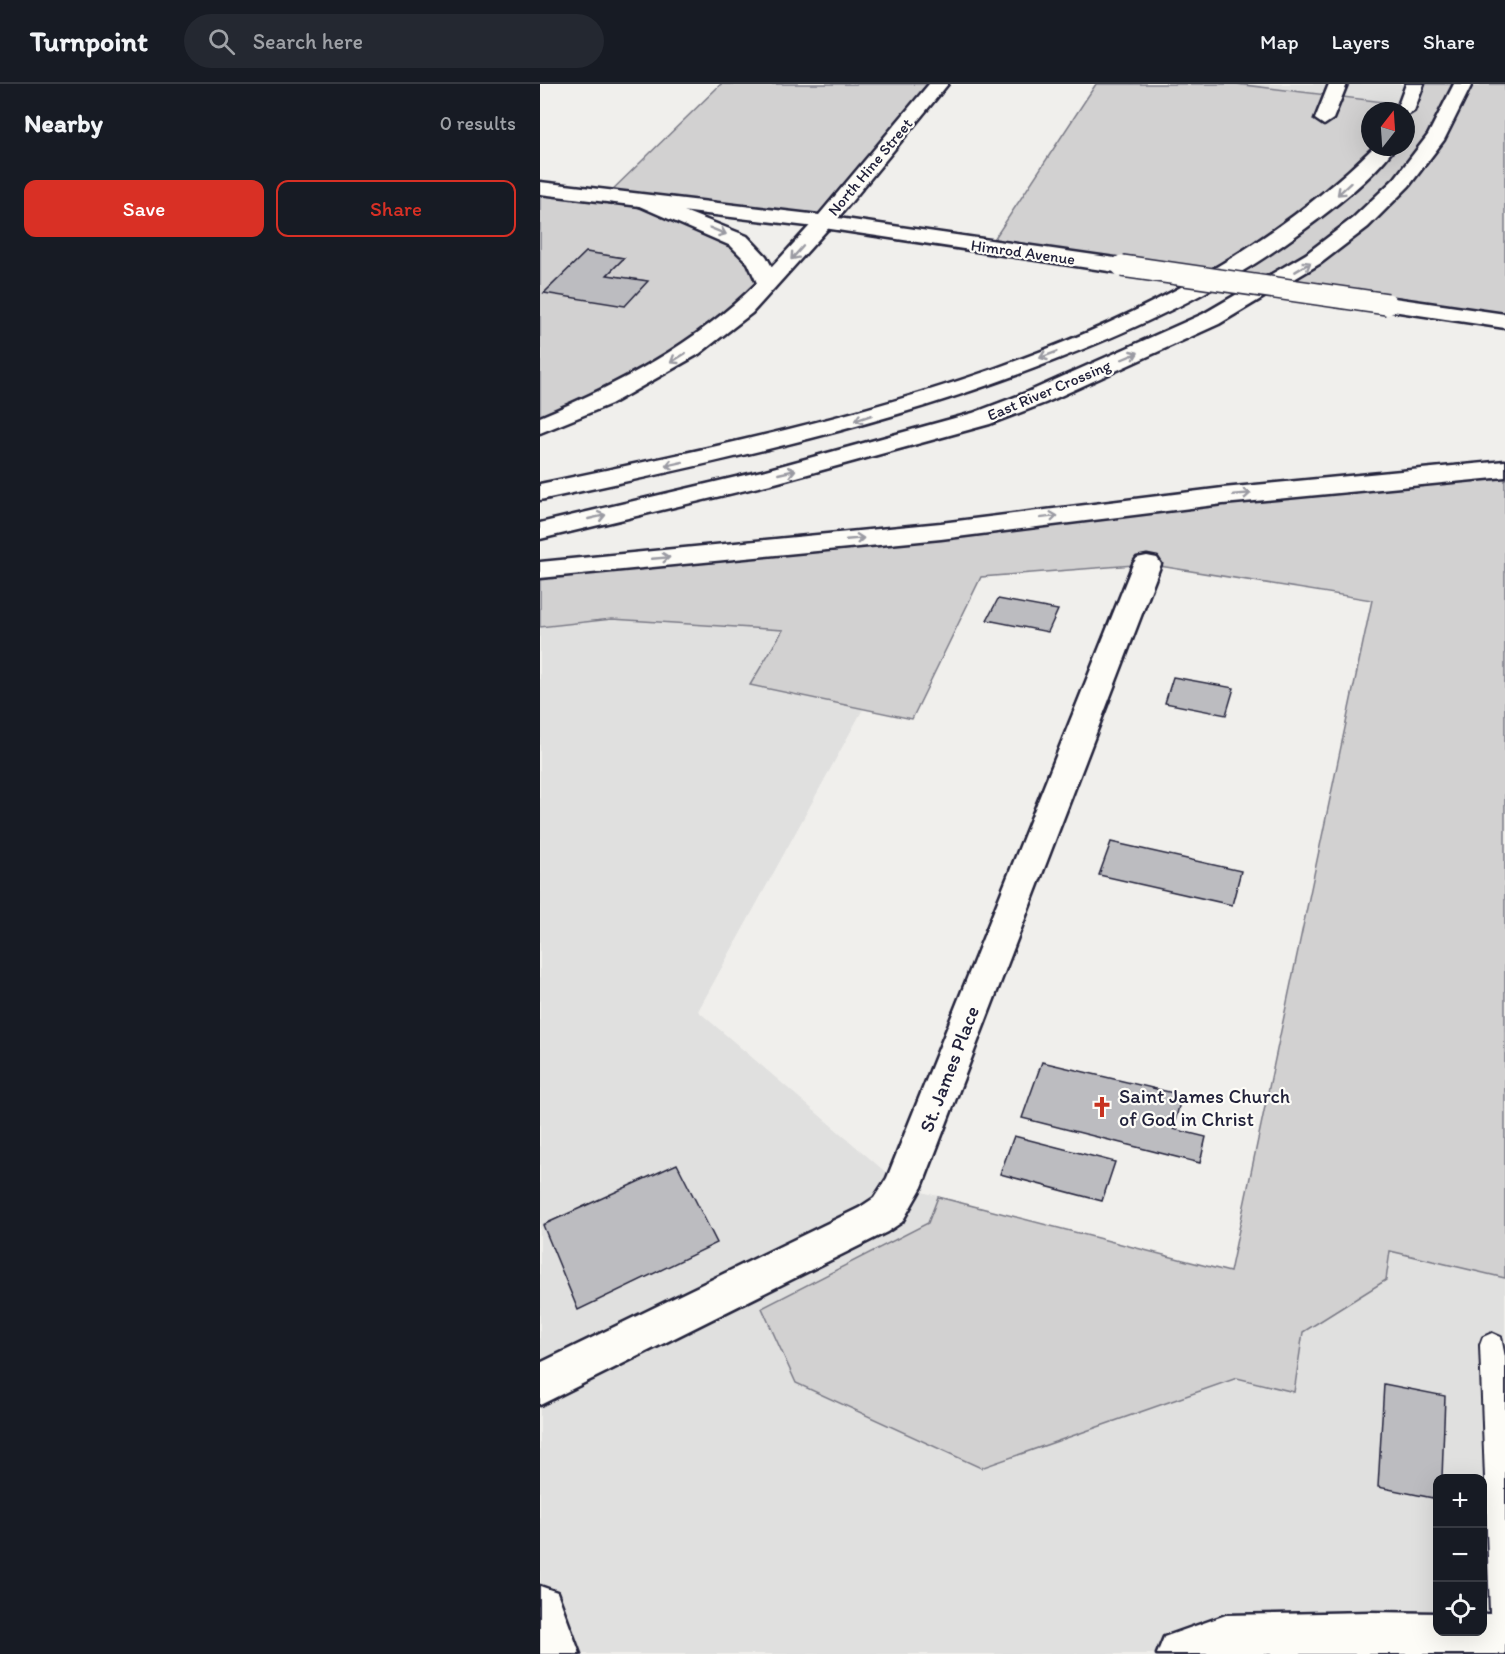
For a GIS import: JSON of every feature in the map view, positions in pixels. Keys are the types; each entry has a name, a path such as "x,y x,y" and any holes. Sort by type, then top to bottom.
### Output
{"main road":[{"name":"North Hine Street","path":"540,426 607,399 702,343 744,310 825,222 939,84"},
{"path":"1324,119 1338,84"},
{"path":"1408,102 1414,84"},
{"name":"East River Crossing","path":"540,531 828,462 994,414 1231,310 1324,254 1373,211 1434,141 1455,104 1463,84"},
{"name":"East River Crossing","path":"540,492 850,422 994,375 1115,329 1240,266 1329,202 1376,156"},
{"name":"Himrod Avenue","path":"540,188 825,222 1505,321"},
{"path":"644,201 739,241 758,261 769,284"},
{"path":"540,570 941,531 1223,496 1505,469"},
{"name":"St. James Place","path":"540,1384 873,1220 888,1210 903,1187 1148,564"},
{"path":"540,1610 556,1654"},
{"path":"1181,1654 1233,1647 1381,1636 1505,1638"}],"lane":[{"path":"1492,1345 1505,1638"}],"shaded area":[{"path":"721,84 939,84 824,222 647,201 728,235 769,284 744,310 540,426 540,188 606,196","holes":["586,252 624,258 607,275 647,281 545,292"]},
{"path":"1096,84 1236,84 1383,102 1361,102 1361,156 1415,156 1415,102 1409,102 1415,84 1505,84 1505,321 989,247"},
{"path":"1236,84 1415,84 1409,102 1383,102"},
{"path":"1505,469 1505,1278 1390,1251 1386,1280 1303,1332 1294,1392 1237,1378 981,1468 796,1383 762,1308 928,1223 938,1197 1230,1272 1372,600 1147,564 981,577 912,719 750,685 783,630 612,619 540,627 540,570"},
{"path":"933,581 698,1011 903,1187 1230,1272 1243,1215 1505,1278 1505,1638 1240,1654 540,1654 540,627"}],"building":[{"path":"586,252 624,258 607,275 648,281 625,306 544,293"},
{"path":"998,599 1058,610 1048,632 987,620"},
{"path":"1173,677 1234,688 1226,715 1165,703"},
{"path":"1111,842 1241,871 1232,905 1099,875"},
{"name":"Saint James Church of God in Christ","path":"1042,1062 1182,1095 1173,1129 1206,1137 1200,1163 1022,1118"},
{"path":"1014,1136 1115,1162 1102,1201 1000,1174"},
{"path":"677,1164 717,1243 578,1310 543,1225"},
{"path":"1384,1384 1445,1396 1442,1474 1433,1474 1433,1498 1378,1487"}],"place":[{"name":"Saint James Church of God in Christ","path":"1102,1107"}]}
